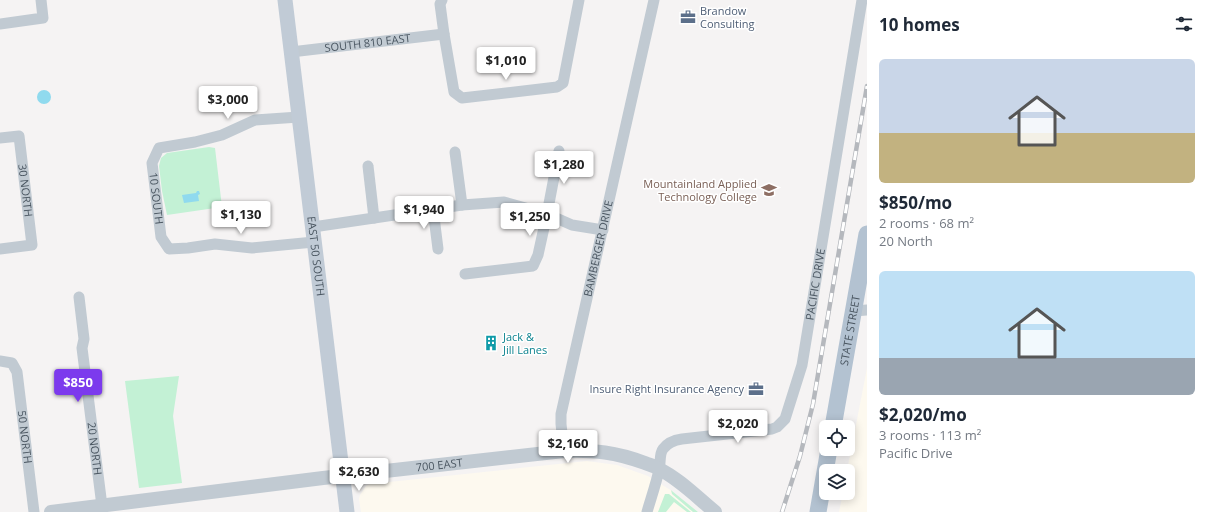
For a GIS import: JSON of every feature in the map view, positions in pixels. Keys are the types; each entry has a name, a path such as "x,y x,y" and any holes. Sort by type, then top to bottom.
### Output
{"main road":[{"name":"EAST 50 SOUTH","path":"285,0 344,476 347,512"},
{"name":"STATE STREET","path":"835,420 860,311 867,234"},
{"path":"818,512 828,456"}],"street":[{"path":"0,24 43,18 41,0"},
{"path":"442,0 440,4 454,92 462,98 557,87 560,85 563,82 580,0"},
{"name":"BAMBERGER DRIVE","path":"564,451 561,414 654,0"},
{"name":"PACIFIC DRIVE","path":"647,512 663,449 670,443 676,440 772,429 782,423 788,413 802,365 862,0"},
{"name":"SOUTH 810 EAST","path":"291,52 444,34"},
{"name":"10 SOUTH","path":"299,117 255,120 222,135 159,148 152,163 162,237 169,249 215,244 252,248 314,242"},
{"name":"30 NORTH","path":"0,138 19,136 32,245 0,249"},
{"path":"465,274 533,266 538,255 559,151"},
{"path":"455,152 462,205"},
{"path":"368,166 374,218"},
{"path":"312,227 462,205 504,202 547,214 572,224 603,230"},
{"path":"433,209 438,249"},
{"name":"20 NORTH","path":"79,297 84,339 82,348 102,506"},
{"name":"50 NORTH","path":"0,361 12,363 17,372 34,512"},
{"name":"700 EAST","path":"51,512 564,451 599,451 620,455 659,469 678,482 715,512"}],"shaded area":[{"path":"867,368 867,512 839,512 842,500 855,500 855,464 848,464 850,456 855,456 855,430"},
{"path":"587,461 617,465 648,476 672,491 698,512 361,512 359,499 360,495 366,486 370,484"}],"green space":[{"path":"209,147 215,148 222,207 167,215 159,166 161,158 167,153"},
{"path":"179,376 173,416 182,483 139,488 125,381"},
{"path":"671,490 698,512 693,512 672,494"},
{"path":"665,494 669,494 691,512 687,512 674,502 666,512 658,512"}],"water":[{"path":"44,90 49,92 51,97 49,102 44,104 39,102 37,97 39,92"},
{"path":"199,191 200,194 198,195 199,201 184,203 182,195 196,193"}],"railway":[{"path":"782,512 800,456 813,404 867,86"}],"place":[{"name":"Brandow Consulting","path":"688,17"},
{"name":"Mountainland Applied Technology College","path":"769,190"},
{"name":"Jack & Jill Lanes","path":"491,343"},
{"name":"Insure Right Insurance Agency","path":"756,389"}]}
